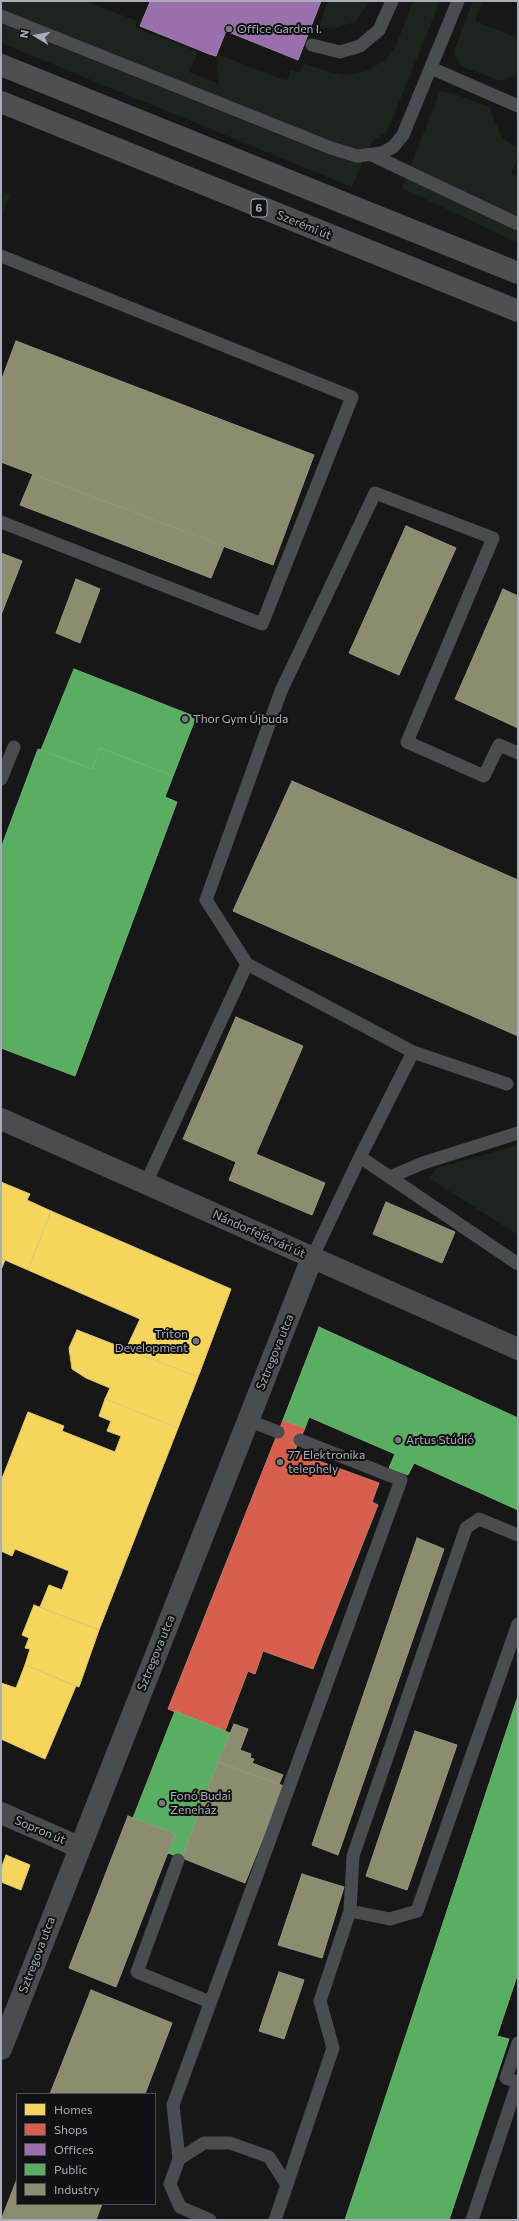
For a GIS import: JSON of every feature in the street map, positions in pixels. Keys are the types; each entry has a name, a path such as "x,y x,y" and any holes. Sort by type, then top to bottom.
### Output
{"main road":[{"path":"1,65 518,273"},
{"name":"Szerémi út","path":"1,102 518,311"}],"street":[{"name":"Nándorfejérvári út","path":"1,1118 518,1349"},
{"name":"Sztregova utca","path":"1,2049 79,1847 312,1258"},
{"name":"Sopron út","path":"1,1813 79,1847"}],"lane":[{"path":"312,45 340,52 360,46 379,30 392,1"},
{"path":"1,16 331,148 357,156 372,155 393,147 403,135 458,1"},
{"path":"431,68 518,106"},
{"path":"372,155 518,224"},
{"path":"1,256 352,397 262,624 1,522"},
{"path":"507,1084 413,1052 247,964 206,900 281,691 375,493 493,538 407,742 484,776 499,745 518,753"},
{"path":"1,779 14,747"},
{"path":"146,1183 247,964"},
{"path":"312,1258 360,1157 413,1052"},
{"path":"390,1177 423,1163 518,1133"},
{"path":"360,1157 516,1262"},
{"path":"248,1420 278,1432"},
{"path":"210,2220 180,2207 170,2184 178,2159 173,2105 401,1480 300,1440"},
{"path":"275,2220 333,2048 320,2001 350,1911 353,1856 466,1528 479,1519 518,1535"},
{"path":"350,1911 390,1919 417,1911 518,1624"},
{"path":"178,1860 137,1972 210,2002"},
{"path":"472,2220 518,2082 506,2078 518,2043"},
{"path":"178,2159 204,2143 230,2143 269,2157 287,2185"}],"shaded area":[{"path":"1,1 85,1 137,21 135,27 198,52 189,72 219,84 216,56 220,55 287,81 291,70 300,73 303,63 330,72 345,75 367,71 385,60 396,46 413,1 440,1 387,132 372,141 352,187 1,43"},
{"path":"328,1 370,1 355,22 332,29 319,27"},
{"path":"473,1 482,1 475,21 518,38 518,74 501,81 463,67 457,61 454,51"},
{"path":"440,91 455,94 489,107 502,138 518,148 518,157 511,174 518,177 518,243 402,188"},
{"path":"1,191 10,194 1,218"},
{"path":"518,1145 518,1235 429,1178 435,1170 441,1167"}],"building: Homes":[{"path":"1,1182 30,1194 27,1200 51,1211 28,1270 5,1260 1,1270"},
{"path":"51,1211 231,1289 198,1377 126,1349 140,1319 28,1270"},
{"path":"77,1330 198,1377 178,1428 105,1399 110,1388 86,1378 72,1369 69,1348"},
{"path":"105,1399 178,1428 99,1630 40,1607 49,1585 62,1590 69,1571 15,1549 12,1556 1,1551 1,1481 28,1412 64,1426 62,1431 115,1452 121,1436 107,1431 111,1421 99,1416"},
{"path":"34,1605 99,1630 79,1687 25,1665 30,1649 25,1648 29,1638 22,1635"},
{"path":"25,1665 76,1686 45,1759 1,1739 1,1683 16,1688"},
{"path":"6,1855 30,1865 21,1890 1,1882 1,1869"}],"building: Shops":[{"path":"283,1420 305,1428 294,1452 379,1483 372,1502 378,1505 313,1669 263,1651 255,1674 248,1671 225,1731 168,1709"}],"building: Offices":[{"name":"Office Garden I.","path":"148,1 321,1 298,60 226,31 216,56 209,54 140,26 150,2"}],"building: Public":[{"path":"74,669 196,717 173,776 100,748 92,769 41,750"},
{"path":"100,748 173,776 165,797 177,802 75,1076 1,1048 1,848 38,749 92,769"},
{"path":"319,1327 518,1418 518,1510 414,1463 408,1475 389,1468 395,1454 309,1417 305,1428 283,1420"},
{"path":"518,1696 518,1973 497,2036 509,2039 449,2220 345,2220"},
{"path":"175,1711 230,1733 182,1858 168,1853 175,1834 133,1818"}],"building: Industry":[{"path":"16,341 314,455 273,565 1,462 1,381"},
{"path":"33,474 224,546 211,578 20,505"},
{"path":"406,526 456,548 399,675 349,653"},
{"path":"1,553 22,561 1,615"},
{"path":"76,579 100,589 80,643 56,633"},
{"path":"503,589 518,596 518,728 455,699"},
{"path":"292,781 518,880 518,1036 233,911"},
{"path":"236,1017 303,1046 256,1154 325,1183 312,1215 229,1180 236,1162 183,1139"},
{"path":"386,1202 455,1232 442,1263 373,1234"},
{"path":"417,1538 444,1549 338,1855 312,1845"},
{"path":"234,1724 248,1729 240,1750 251,1754 250,1758 254,1759 252,1763 283,1775 279,1784 218,1762"},
{"path":"415,1731 457,1745 407,1890 366,1876"},
{"path":"218,1762 284,1786 245,1883 182,1858"},
{"path":"128,1816 175,1834 116,1987 69,1968"},
{"path":"302,1874 344,1887 322,1958 278,1945"},
{"path":"279,1972 304,1980 284,2039 259,2031"},
{"path":"91,1990 172,2023 145,2093 50,2093"},
{"path":"16,2182 16,2205 102,2205 96,2220 1,2220"}],"place":[{"name":"Office Garden I.","path":"229,29"},
{"name":"Thor Gym Újbuda","path":"185,719"},
{"name":"Triton Development","path":"196,1341"},
{"name":"Artus Stúdió","path":"398,1440"},
{"name":"77 Elektronika telephely","path":"280,1462"},
{"name":"Fonó Budai Zeneház","path":"162,1803"}]}
